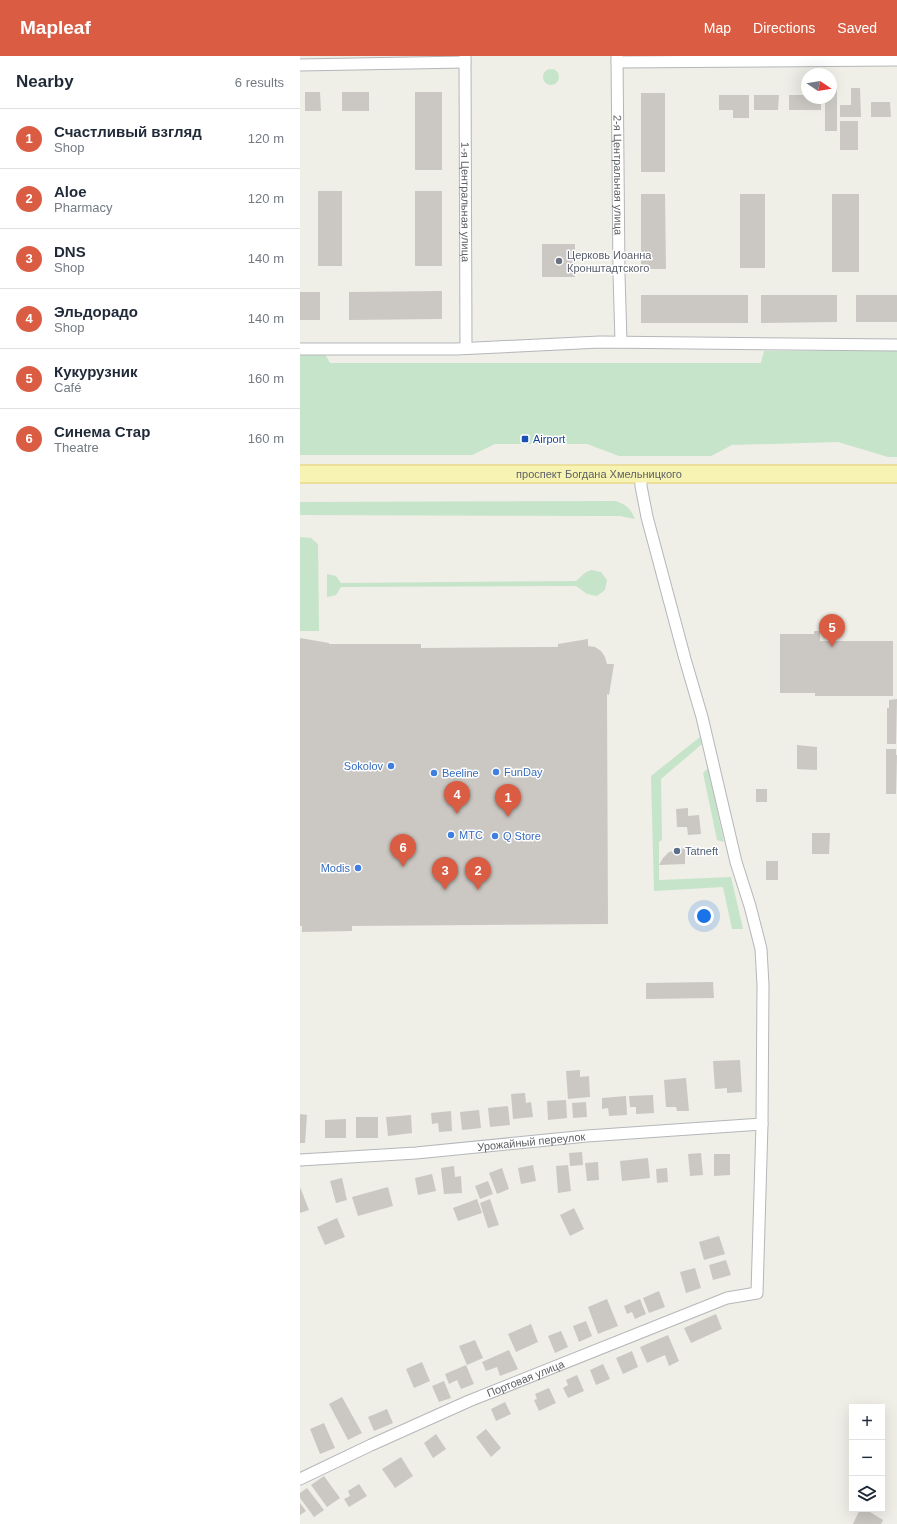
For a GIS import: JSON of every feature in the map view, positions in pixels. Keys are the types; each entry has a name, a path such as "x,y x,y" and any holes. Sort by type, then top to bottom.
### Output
{"main road":[{"name":"проспект Богдана Хмельницкого","path":"300,474 897,474"}],"street":[{"path":"300,65 465,59"},
{"name":"1-я Центральная улица","path":"465,59 466,348"},
{"path":"617,59 897,60"},
{"name":"2-я Центральная улица","path":"617,59 621,342"},
{"path":"300,348 456,349 621,342 897,345"},
{"path":"641,474 641,486 647,517 702,717 736,862 750,906 761,949 763,985 762,1124"},
{"name":"Урожайный переулок","path":"300,1160 416,1154 587,1136 762,1124"},
{"name":"Портовая улица","path":"300,1479 469,1401 727,1298 757,1294 762,1124"}],"green space":[{"path":"551,69 557,71 559,77 557,83 551,85 545,83 543,77 545,71"},
{"path":"764,351 897,351 897,457 888,457 838,442 732,445 711,456 619,456 587,444 495,444 472,455 300,455 300,352 324,352 330,363 761,363"},
{"path":"614,501 627,507 632,512 635,519 620,516 300,515 300,502"},
{"path":"300,537 311,538 318,544 319,631 300,631"},
{"path":"591,570 601,572 607,580 605,590 597,596 587,594 576,586 341,587 336,595 327,597 327,574 336,576 341,583 576,581 586,572"},
{"path":"700,737 702,744 661,779 662,840 659,842 659,880 731,877 743,929 732,929 723,887 654,891 651,776"},
{"path":"708,768 724,842 717,840 703,773"}],"building":[{"path":"851,88 860,88 861,117 840,117 840,105 851,105"},
{"path":"305,92 320,92 321,111 305,111"},
{"path":"342,92 369,92 369,111 342,111"},
{"path":"415,92 442,92 442,170 415,170"},
{"path":"641,93 665,93 665,172 641,172"},
{"path":"719,95 749,95 749,118 733,118 733,110 719,110"},
{"path":"754,95 779,95 778,110 754,110"},
{"path":"789,95 801,95 801,104 821,104 821,110 789,110"},
{"path":"871,102 890,102 891,117 871,117"},
{"path":"825,104 837,104 837,131 825,131"},
{"path":"840,121 858,121 858,150 840,150"},
{"path":"318,191 342,191 342,266 318,266"},
{"path":"415,191 442,191 442,266 415,266"},
{"path":"641,194 665,194 666,269 641,269"},
{"path":"740,194 765,194 765,268 740,268"},
{"path":"832,194 859,194 859,272 832,272"},
{"name":"Церковь Иоанна Кронштадтского","path":"542,244 575,244 575,277 542,277"},
{"path":"442,291 442,319 349,320 349,292"},
{"path":"300,292 320,292 320,320 300,320"},
{"path":"641,295 748,295 748,323 641,323"},
{"path":"761,295 837,295 837,322 761,323"},
{"path":"856,295 897,295 897,322 856,322"},
{"path":"814,631 820,631 820,641 893,641 893,696 815,696 815,693 780,693 780,634 814,634"},
{"path":"300,638 329,644 421,644 421,648 558,647 558,644 588,639 588,646 595,647 601,651 607,664 614,664 609,695 607,694 608,924 352,926 352,931 302,932 302,926 300,926"},
{"path":"897,699 896,744 887,744 887,708 889,708 889,700"},
{"path":"797,745 817,747 817,770 797,769"},
{"path":"886,749 896,749 896,794 886,794"},
{"path":"756,789 767,789 767,802 756,802"},
{"path":"688,808 688,816 699,815 701,834 688,835 687,827 677,827 676,809"},
{"path":"812,833 830,833 829,854 812,854"},
{"path":"685,848 685,864 659,865 669,852"},
{"path":"766,861 778,861 778,880 766,880"},
{"path":"713,982 714,998 646,999 646,983"},
{"path":"740,1060 742,1092 727,1093 727,1088 715,1089 713,1061"},
{"path":"580,1070 580,1077 589,1076 590,1097 568,1099 566,1071"},
{"path":"686,1078 689,1111 677,1111 676,1107 666,1107 664,1080"},
{"path":"525,1093 526,1103 531,1102 533,1117 513,1119 511,1094"},
{"path":"653,1095 654,1113 636,1114 636,1107 630,1107 629,1096"},
{"path":"626,1096 627,1115 609,1116 608,1108 602,1109 602,1098"},
{"path":"566,1100 567,1118 548,1120 547,1101"},
{"path":"586,1102 587,1117 573,1118 572,1103"},
{"path":"508,1106 510,1125 490,1127 488,1108"},
{"path":"479,1110 481,1128 462,1130 460,1112"},
{"path":"451,1111 452,1131 439,1132 438,1123 432,1124 431,1113"},
{"path":"300,1114 307,1115 305,1143 300,1143"},
{"path":"411,1115 412,1133 388,1136 386,1117"},
{"path":"356,1117 378,1117 378,1138 356,1138"},
{"path":"346,1119 346,1138 325,1138 325,1120"},
{"path":"582,1152 583,1165 570,1166 569,1153"},
{"path":"701,1153 703,1175 690,1176 688,1154"},
{"path":"714,1154 730,1154 730,1175 714,1176"},
{"path":"648,1158 650,1178 622,1181 620,1161"},
{"path":"598,1162 599,1180 587,1181 585,1163"},
{"path":"533,1165 536,1181 521,1184 518,1168"},
{"path":"568,1165 571,1191 558,1193 556,1166"},
{"path":"454,1166 455,1177 461,1176 462,1193 444,1194 441,1168"},
{"path":"502,1168 509,1189 497,1194 489,1173"},
{"path":"667,1168 668,1182 657,1183 656,1169"},
{"path":"432,1174 436,1191 418,1195 415,1178"},
{"path":"342,1178 347,1200 336,1203 330,1181"},
{"path":"488,1181 493,1194 480,1199 475,1186"},
{"path":"300,1187 309,1210 300,1213"},
{"path":"388,1187 393,1206 358,1216 352,1197"},
{"path":"477,1199 482,1213 458,1221 453,1208"},
{"path":"490,1199 499,1225 488,1228 480,1203"},
{"path":"574,1208 584,1229 570,1236 560,1215"},
{"path":"337,1218 345,1237 325,1245 317,1227"},
{"path":"719,1236 725,1254 704,1260 699,1242"},
{"path":"726,1260 731,1275 713,1280 709,1265"},
{"path":"695,1268 701,1288 686,1293 680,1272"},
{"path":"659,1291 665,1307 649,1313 643,1298"},
{"path":"607,1299 618,1326 598,1334 588,1307"},
{"path":"640,1299 646,1314 635,1319 632,1312 627,1314 624,1306"},
{"path":"716,1314 722,1329 691,1343 684,1328"},
{"path":"586,1321 592,1336 579,1342 573,1326"},
{"path":"531,1324 538,1342 516,1352 508,1334"},
{"path":"561,1331 568,1347 555,1353 548,1336"},
{"path":"668,1335 679,1361 669,1366 665,1355 647,1363 640,1347"},
{"path":"475,1340 483,1358 467,1365 459,1346"},
{"path":"509,1350 518,1369 500,1376 497,1367 486,1371 482,1362"},
{"path":"632,1351 638,1367 623,1374 616,1358"},
{"path":"422,1362 430,1381 414,1388 406,1369"},
{"path":"603,1364 610,1379 596,1385 590,1370"},
{"path":"466,1365 474,1384 461,1389 457,1380 449,1384 445,1374"},
{"path":"577,1375 584,1391 568,1398 563,1388 568,1385 566,1380"},
{"path":"444,1381 451,1398 439,1402 432,1386"},
{"path":"549,1388 556,1403 539,1411 534,1400 537,1399 535,1394"},
{"path":"342,1397 362,1433 348,1440 329,1404"},
{"path":"505,1402 511,1414 496,1421 491,1409"},
{"path":"387,1409 393,1423 374,1431 368,1417"},
{"path":"324,1423 335,1448 320,1454 310,1429"},
{"path":"486,1429 501,1448 491,1457 476,1437"},
{"path":"436,1434 446,1449 433,1458 424,1443"},
{"path":"401,1457 413,1476 395,1488 382,1469"},
{"path":"324,1476 340,1498 327,1507 311,1485"},
{"path":"359,1484 367,1496 349,1507 344,1499 350,1496 348,1491"},
{"path":"307,1488 324,1510 314,1517 300,1498 300,1493"},
{"path":"300,1503 306,1511 300,1515"},
{"path":"859,1512 870,1512 883,1520 881,1524 853,1524"}],"place":[{"name":"Церковь Иоанна Кронштадтского","path":"559,261"},
{"name":"Airport","path":"525,439"},
{"name":"Кукурузник","path":"832,647"},
{"name":"Sokolov","path":"391,766"},
{"name":"FunDay","path":"496,772"},
{"name":"Beeline","path":"434,773"},
{"name":"Эльдорадо","path":"457,814"},
{"name":"Счастливый взгляд","path":"508,817"},
{"name":"МТС","path":"451,835"},
{"name":"Q Store","path":"495,836"},
{"name":"Tatneft","path":"677,851"},
{"name":"Синема Стар","path":"403,867"},
{"name":"Modis","path":"358,868"},
{"name":"DNS","path":"445,890"},
{"name":"Aloe","path":"478,890"}]}
